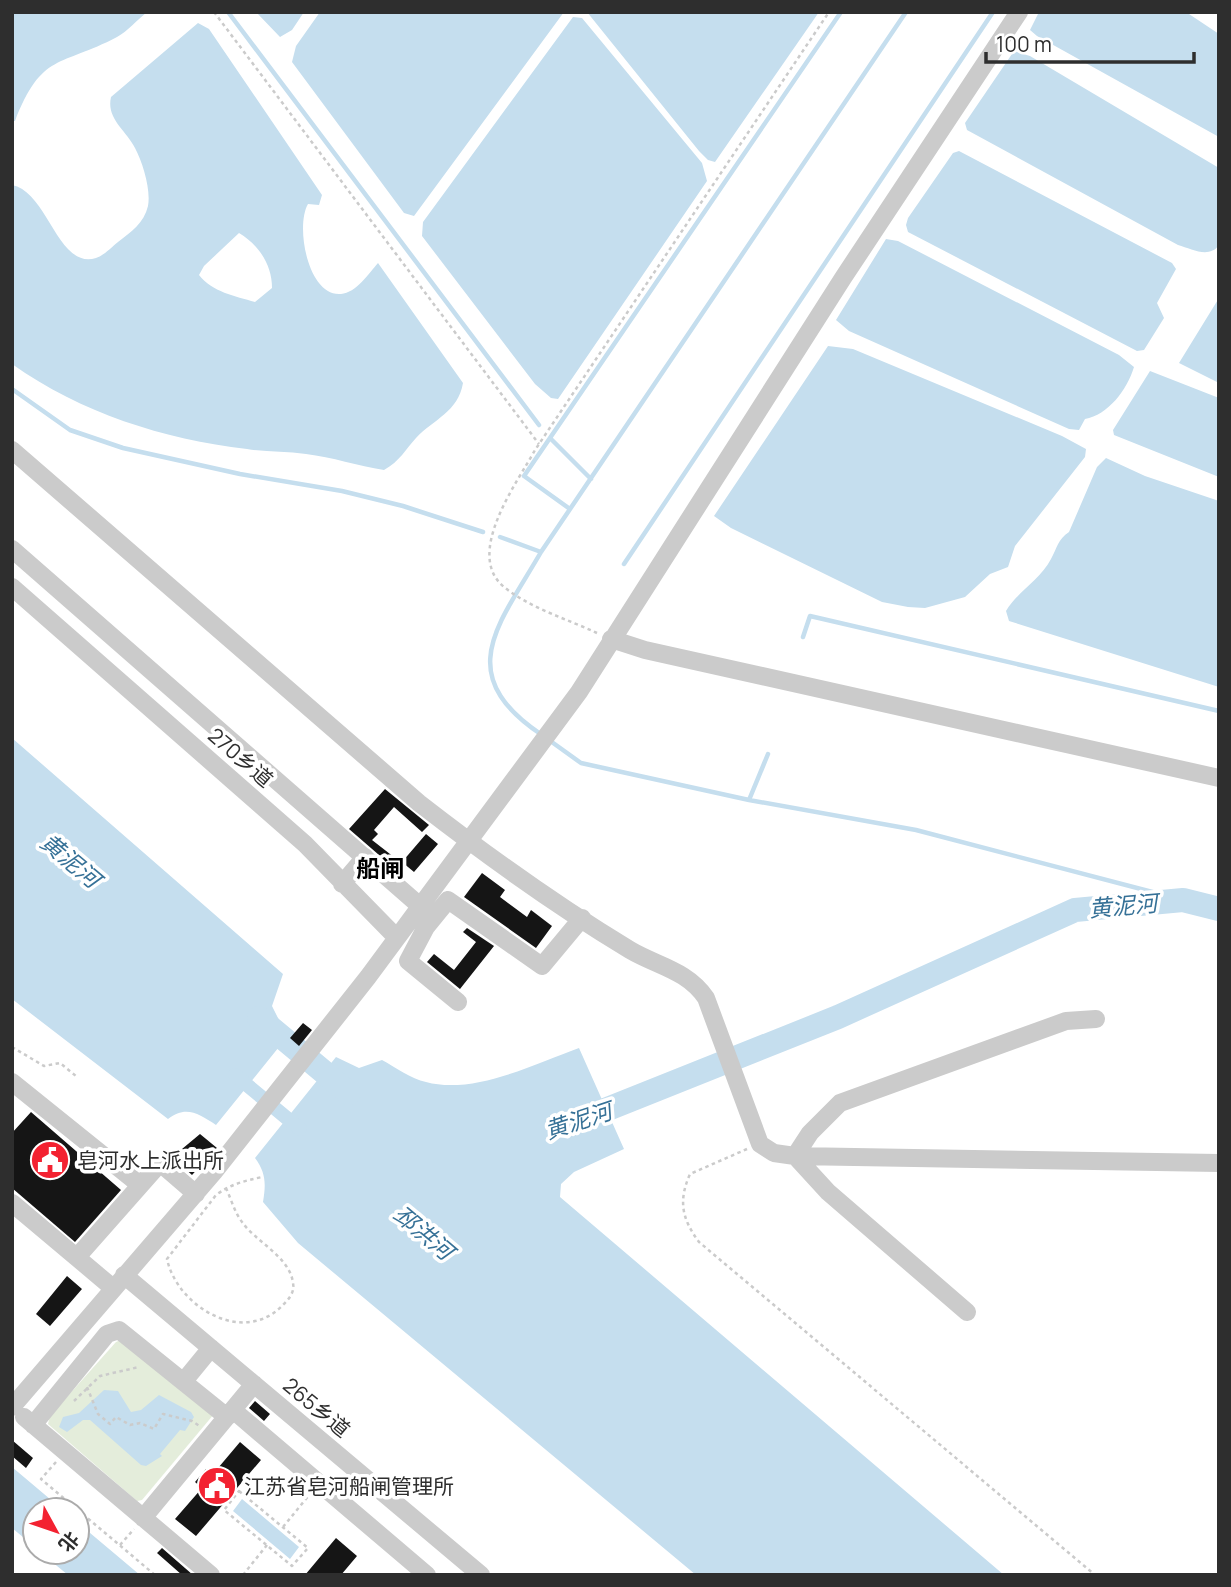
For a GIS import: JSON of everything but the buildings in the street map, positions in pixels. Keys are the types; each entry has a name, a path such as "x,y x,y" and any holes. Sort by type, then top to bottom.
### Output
{"street":[{"path":"211,1575 12,1407 215,1172 368,977 579,692 842,278 1019,12"},
{"path":"12,450 469,842 631,951 687,976 706,998 760,1144 774,1153 795,1156 1219,1163"},
{"path":"12,549 420,906"},
{"name":"270乡道","path":"12,587 305,844 396,937"},
{"path":"611,639 659,653 1219,778"},
{"path":"342,884 365,857"},
{"path":"458,1002 408,961 426,927 448,900 542,966 582,918"},
{"path":"795,1156 810,1133 840,1103 1066,1021 1096,1019"},
{"path":"12,1082 140,1185"},
{"path":"795,1156 828,1192 967,1311"},
{"path":"77,1257 160,1163 195,1194"},
{"name":"265乡道","path":"12,1203 77,1257 119,1281 211,1348 481,1575"},
{"path":"33,1424 112,1331 124,1332 318,1483 415,1571"},
{"path":"184,1381 211,1348"},
{"path":"143,1518 254,1384"}],"path":[{"path":"215,12 539,444"},
{"path":"611,639 508,589 491,569 488,553 497,520 539,444 829,12"},
{"path":"12,1047 44,1066 60,1063 75,1076"},
{"path":"760,1144 690,1174 683,1191 685,1224 699,1242 1095,1575"},
{"path":"226,1188 242,1222 278,1256 293,1283 291,1296 275,1313 246,1324 212,1314 189,1301 167,1258 210,1203 226,1188 234,1183 262,1177"},
{"path":"53,1400 65,1410 100,1376 116,1370 163,1364"},
{"path":"87,1387 98,1413 110,1424 116,1417 130,1425 140,1423 154,1429 163,1414 192,1421"},
{"path":"65,1451 41,1479 155,1575"},
{"path":"283,1527 318,1483"},
{"path":"239,1491 308,1548 292,1566 267,1545 224,1510 239,1491"},
{"path":"120,1545 143,1518"},
{"path":"243,1575 267,1545"}],"green space":[{"path":"123,1339 214,1414 142,1500 137,1501 48,1424 50,1416 116,1342"}],"water":[{"path":"12,12 147,12 117,37 55,64 44,72 34,83 15,121 12,121"},
{"path":"256,12 304,12 292,30 280,37"},
{"path":"320,12 564,12 414,216 404,213 292,62 296,46"},
{"path":"587,12 819,12 715,162 708,160 699,151"},
{"path":"1039,12 1186,12 1219,34 1219,137 1037,36 1030,30"},
{"path":"573,17 582,18 702,163 707,181 558,399 551,398 535,384 422,236 423,222"},
{"path":"198,23 209,29 322,195 319,205 308,204 303,228 307,258 320,284 330,292 347,293 362,282 378,263 463,383 451,408 416,438 390,467 384,470 316,455 254,450 154,431 66,397 12,364 12,185 35,201 62,242 72,253 83,259 96,258 104,253 136,227 146,212 148,192 143,169 135,148 111,112 111,97","holes":["239,233 263,256 270,271 272,288 255,302 210,286 199,275 204,266"]},
{"path":"1014,51 1030,56 1219,168 1219,245 1205,252 1178,245 967,130 965,123"},
{"path":"959,151 1172,263 1176,269 1157,303 1164,318 1144,350 1137,351 908,232 908,218 953,153"},
{"path":"886,239 898,241 1119,355 1134,367 1127,384 1109,407 1085,419 1079,430 1069,429 849,331 836,320"},
{"path":"1219,298 1219,383 1179,363"},
{"path":"828,346 853,349 1062,436 1086,449 1085,457 1015,546 1008,567 990,574 965,597 925,608 882,602 731,528 714,516"},
{"path":"1150,371 1219,398 1219,477 1114,435 1113,430"},
{"path":"1106,458 1145,476 1219,501 1219,687 1009,621 1006,611 1046,566 1060,541 1069,532 1097,467"},
{"path":"12,738 283,974 272,1006 281,1024 291,1032 216,1125 187,1112 168,1119 12,999"},
{"path":"579,1048 624,1149 574,1172 561,1184 560,1197 1004,1575 696,1575 298,1243 263,1202 264,1179 255,1158 336,1057 359,1068 382,1060 409,1076 444,1085 504,1076"},
{"path":"104,1390 118,1391 131,1412 141,1410 159,1395 191,1412 194,1417 185,1431 180,1430 160,1454 162,1456 146,1466 141,1465 90,1420 83,1420 67,1432 59,1427 63,1417 79,1413"},
{"path":"12,1467 46,1496 21,1496 21,1535 12,1528"},
{"path":"242,1499 299,1547 290,1559 233,1511"},
{"path":"91,1534 140,1575 68,1575 57,1566 91,1566"}],"waterway":[{"path":"228,12 539,425"},
{"path":"570,509 524,476 841,12"},
{"path":"542,735 514,713 498,691 491,670 492,648 499,626 541,552 906,12"},
{"path":"624,564 993,12"},
{"path":"12,389 70,430 123,448 240,474 342,491 403,506 483,532"},
{"path":"550,438 591,479"},
{"path":"500,537 541,552"},
{"path":"803,637 810,616 1219,711"},
{"path":"549,740 581,763 749,800 916,830 1183,900"},
{"path":"749,800 768,754"},
{"name":"黄泥河","path":"575,1122 838,1017 1075,910 1183,900 1219,909"},
{"name":"黄泥河","path":"259,1018 349,1093"},
{"name":"邳洪河","path":"235,1075 300,1129"}],"place":[{"name":"皂河水上派出所","path":"50,1160"},
{"name":"江苏省皂河船闸管理所","path":"217,1486"}],"district":[{"name":"船闸","path":"380,867"}]}
